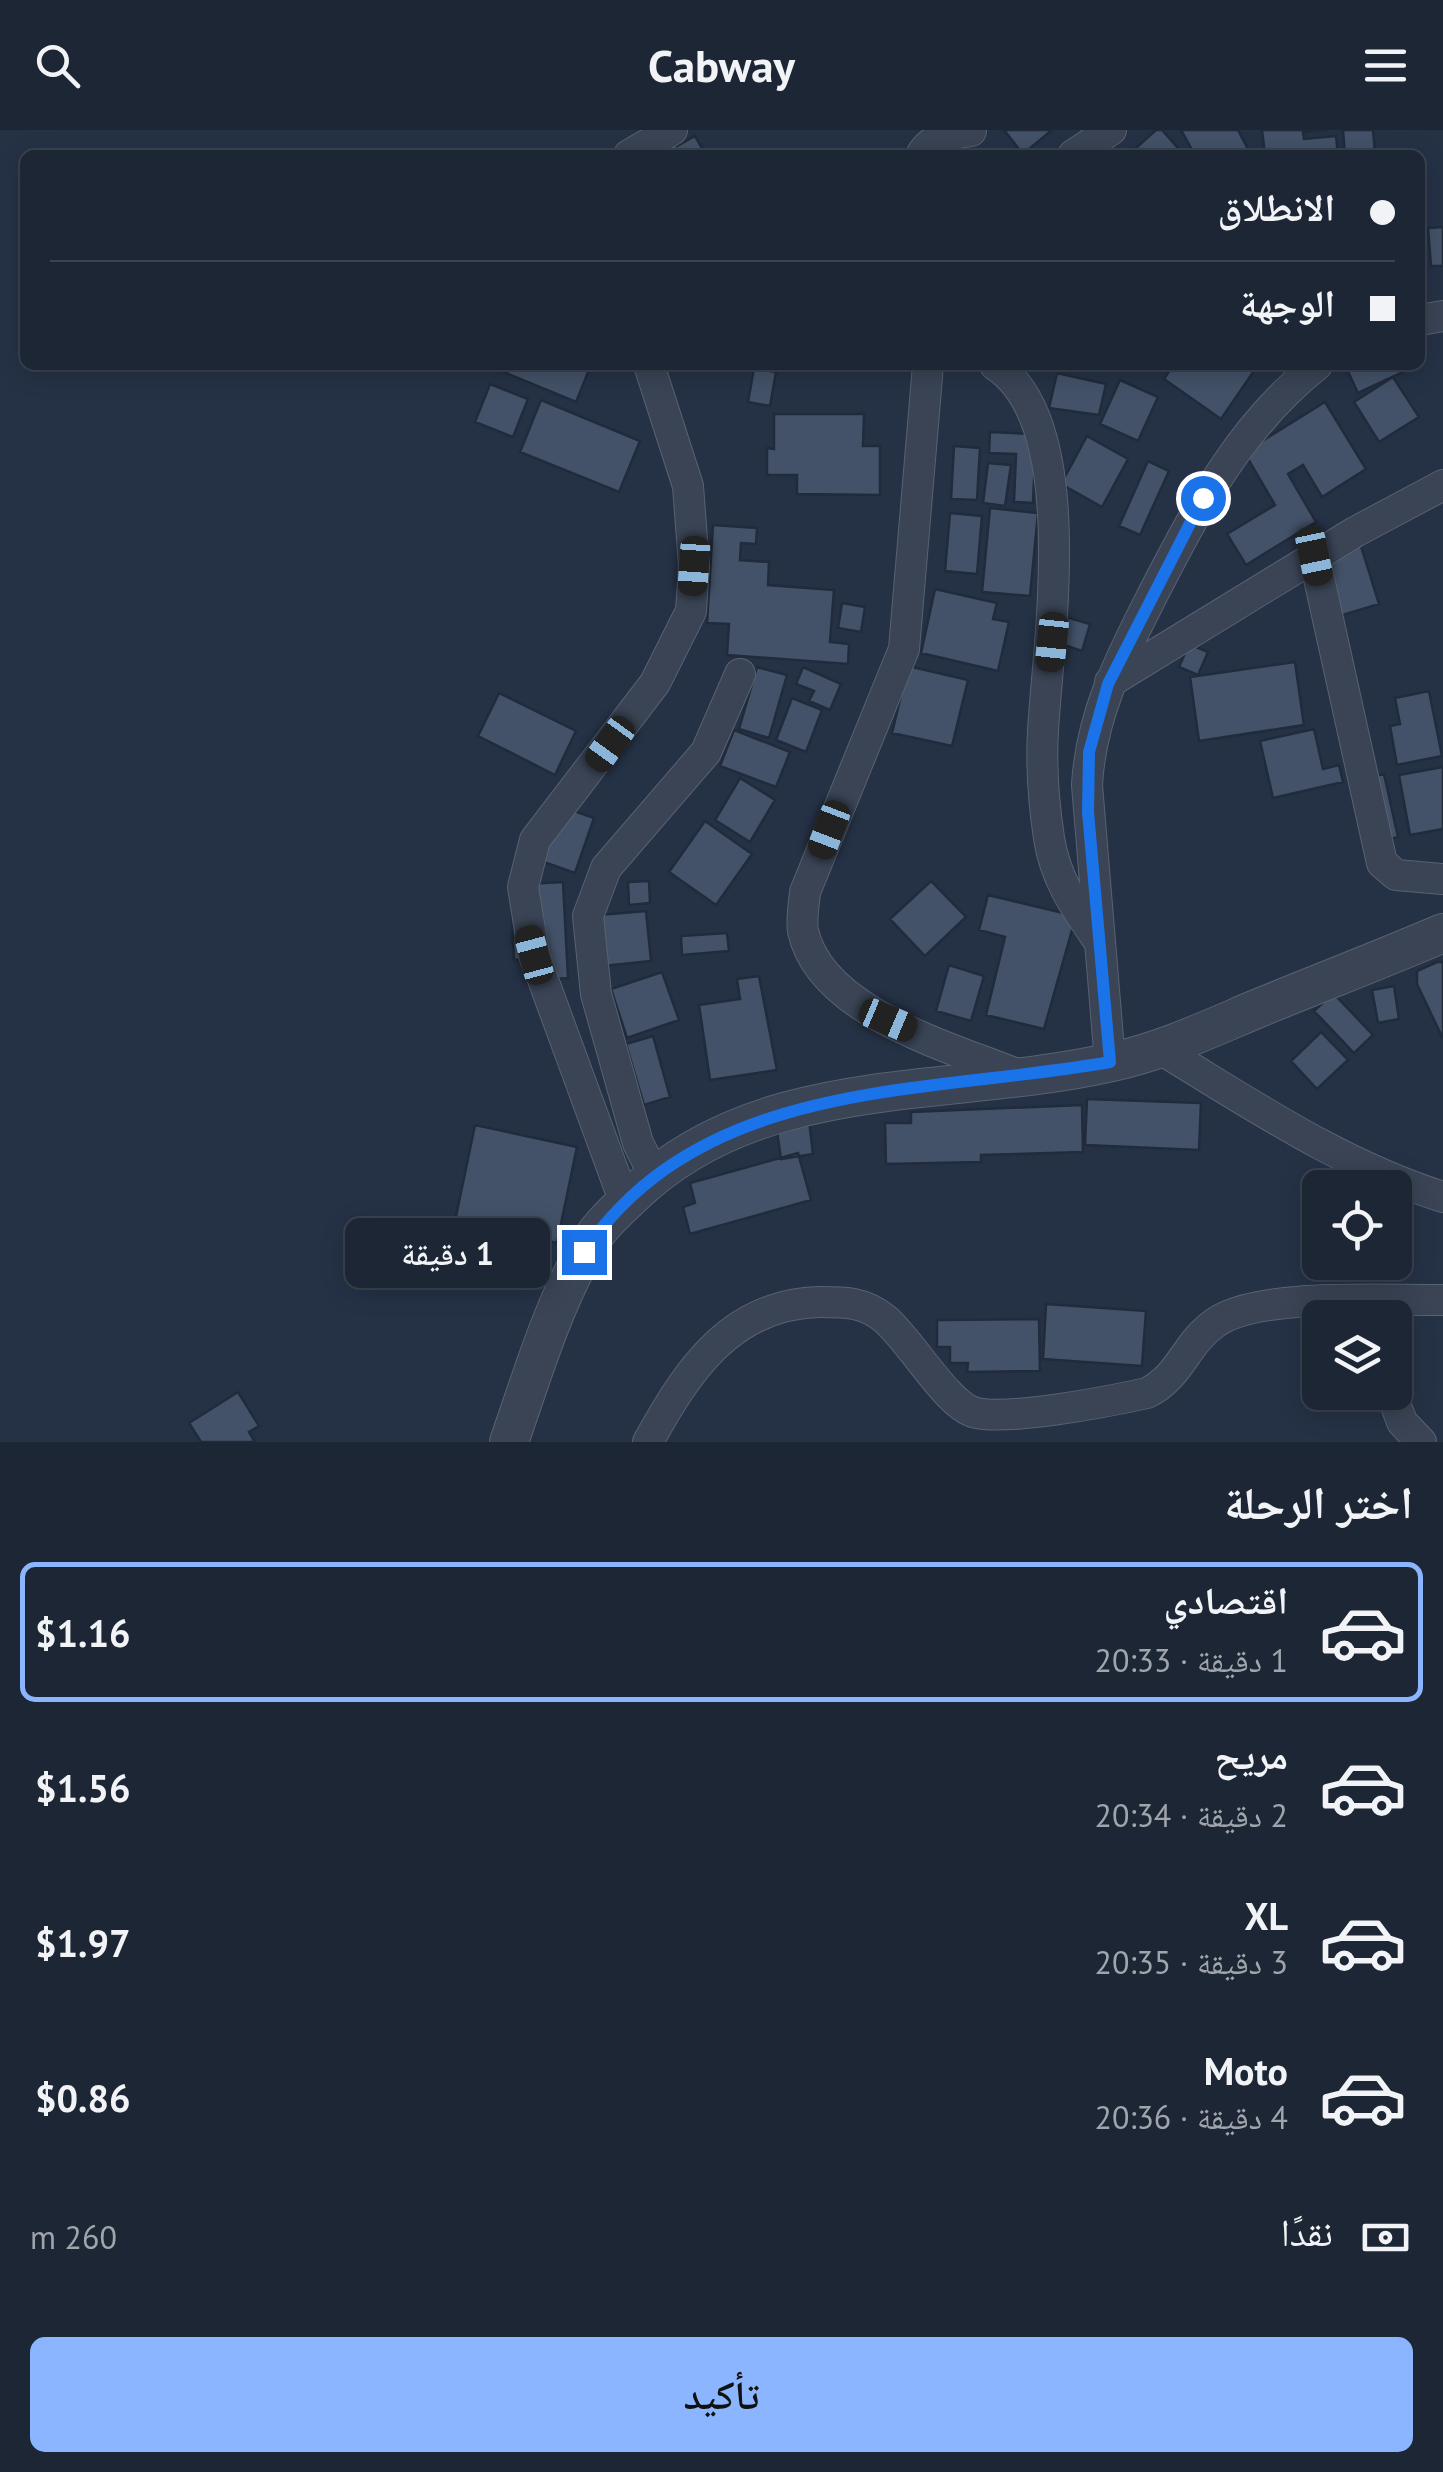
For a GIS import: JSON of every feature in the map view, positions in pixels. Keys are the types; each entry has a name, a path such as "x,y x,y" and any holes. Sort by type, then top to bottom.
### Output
{"street":[{"path":"638,150 672,130"},
{"path":"1081,150 1111,130"},
{"path":"924,150 944,136 971,131"},
{"path":"625,1203 534,955 523,887 536,840 655,682 691,611 694,566 688,486 651,370"},
{"path":"1004,370 1029,405 1046,460 1054,517 1052,642 1042,734 1049,841 1062,889 1100,943"},
{"path":"1110,1062 1087,785 1089,752 1108,684 1214,477 1272,405 1311,370"},
{"path":"925,379 920,499 904,650 806,892 802,928 811,954 830,982 860,1006 1025,1077"},
{"path":"1108,684 1314,556 1443,485"},
{"path":"1314,556 1382,864 1396,875 1443,878"},
{"path":"654,1175 638,1143 596,994 587,941 588,916 606,868 706,752 740,674"},
{"path":"508,1442 560,1301 584,1252 654,1175 742,1126 788,1109 847,1096 1025,1077 1160,1050 1443,933"},
{"path":"1160,1050 1329,1153 1366,1170"},
{"path":"1412,1177 1443,1175"},
{"path":"1412,1187 1443,1197"},
{"path":"1412,1304 1443,1300"},
{"path":"648,1442 694,1365 712,1344 778,1307 841,1302 871,1308 901,1335 964,1408 993,1416 1146,1393 1169,1382 1210,1326 1240,1310 1302,1304"},
{"path":"1398,1410 1402,1422 1421,1442"}],"building":[{"path":"668,130 677,146 695,136 703,150 634,150"},
{"path":"1004,130 1052,130 1028,150 1020,150"},
{"path":"1156,130 1162,130 1180,150 1134,150"},
{"path":"1181,130 1238,130 1248,150 1192,150"},
{"path":"1262,130 1328,130 1303,132 1304,139 1336,136 1337,150 1264,150"},
{"path":"1343,130 1373,130 1375,150 1345,150"},
{"path":"1443,227 1443,266 1431,266 1428,228"},
{"path":"499,370 589,370 576,402"},
{"path":"754,370 776,372 770,406 748,402"},
{"path":"1170,370 1255,370 1221,419 1164,379"},
{"path":"1347,370 1403,372 1358,393"},
{"path":"1057,373 1106,384 1099,415 1049,408"},
{"path":"1393,377 1419,417 1379,442 1354,402"},
{"path":"1120,380 1158,397 1138,441 1100,424"},
{"path":"490,384 528,399 513,437 475,422"},
{"path":"541,400 640,441 619,492 520,452"},
{"path":"1325,402 1366,469 1322,497 1303,465 1288,474 1316,522 1246,565 1227,534 1275,505 1244,452"},
{"path":"774,414 864,414 863,446 880,446 880,495 797,494 797,475 767,475 767,448 774,449"},
{"path":"990,432 1036,434 1033,503 1014,502 1016,454 989,453"},
{"path":"1087,436 1128,459 1102,507 1061,484"},
{"path":"954,446 980,448 977,500 951,499"},
{"path":"1148,461 1169,471 1140,535 1119,526"},
{"path":"988,463 1011,465 1005,506 983,503"},
{"path":"990,508 1038,513 1030,596 982,592"},
{"path":"950,513 982,516 977,574 945,571"},
{"path":"713,525 757,528 756,544 741,543 740,560 769,562 768,585 834,590 830,642 849,644 848,664 727,655 729,624 707,623"},
{"path":"1360,543 1379,604 1333,618 1314,557"},
{"path":"935,589 997,603 993,619 1009,622 998,671 921,653"},
{"path":"842,603 865,607 861,632 838,628"},
{"path":"1059,615 1090,624 1082,651 1052,641"},
{"path":"1189,644 1208,652 1198,675 1179,667"},
{"path":"1295,662 1304,725 1199,741 1190,677"},
{"path":"908,666 968,680 952,746 892,733"},
{"path":"757,667 787,675 769,738 739,729"},
{"path":"803,667 841,684 830,710 809,701 814,691 796,684"},
{"path":"1429,691 1442,756 1397,765 1390,726 1400,724 1395,698"},
{"path":"499,693 576,731 555,775 478,736"},
{"path":"792,698 822,710 806,752 776,740"},
{"path":"1314,729 1323,769 1339,765 1343,782 1273,798 1260,741"},
{"path":"734,730 790,752 776,787 720,766"},
{"path":"1443,767 1443,829 1410,835 1399,775"},
{"path":"1384,774 1398,837 1375,842 1362,779"},
{"path":"740,778 775,800 750,842 715,820"},
{"path":"557,805 594,818 575,873 538,860"},
{"path":"705,821 752,854 716,905 669,872"},
{"path":"649,881 650,903 629,905 628,882"},
{"path":"931,881 966,917 925,956 890,919"},
{"path":"563,882 568,978 540,980 539,958 514,960 510,885"},
{"path":"988,895 1076,916 1044,1029 986,1015 1005,937 979,930"},
{"path":"646,911 651,961 603,966 599,915"},
{"path":"727,933 729,951 682,955 681,936"},
{"path":"1443,962 1443,1039 1417,984 1417,971"},
{"path":"949,965 984,976 971,1021 936,1011"},
{"path":"662,972 679,1020 627,1038 611,989"},
{"path":"759,976 777,1070 710,1080 699,1005 740,999 737,979"},
{"path":"1394,986 1399,1019 1378,1023 1372,990"},
{"path":"1333,993 1373,1035 1354,1053 1314,1011"},
{"path":"1321,1032 1348,1060 1317,1089 1291,1061"},
{"path":"653,1036 670,1097 644,1105 626,1044"},
{"path":"1087,1099 1201,1103 1199,1150 1085,1145"},
{"path":"1082,1105 1083,1152 981,1155 981,1162 886,1164 885,1123 911,1123 911,1112"},
{"path":"809,1120 813,1154 781,1159 776,1124"},
{"path":"475,1125 577,1147 557,1243 455,1221"},
{"path":"798,1153 811,1200 690,1234 683,1207 695,1203 690,1183"},
{"path":"1046,1304 1146,1311 1142,1366 1043,1359"},
{"path":"1039,1319 1040,1371 967,1372 968,1363 950,1363 950,1347 937,1347 937,1320"},
{"path":"238,1392 259,1426 249,1432 255,1442 201,1442 189,1423"}],"route":[{"path":"584,1252 604,1222 654,1175 742,1126 788,1109 847,1096 1025,1077 1110,1062 1088,812 1089,752 1108,684 1203,498"}]}
